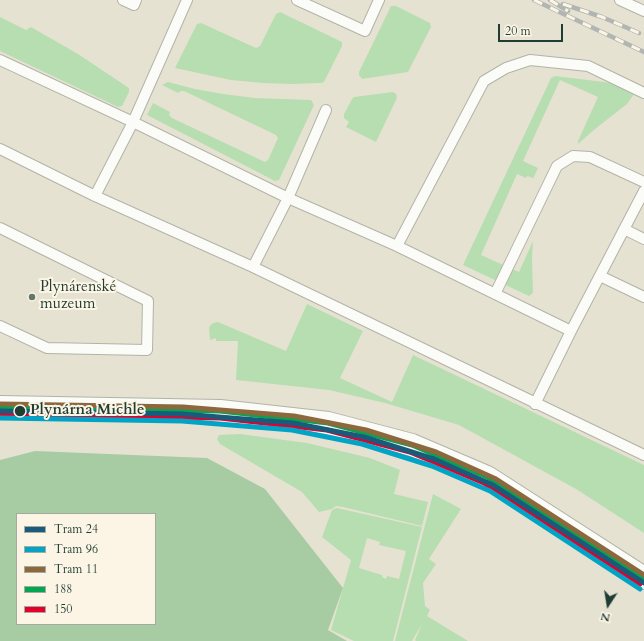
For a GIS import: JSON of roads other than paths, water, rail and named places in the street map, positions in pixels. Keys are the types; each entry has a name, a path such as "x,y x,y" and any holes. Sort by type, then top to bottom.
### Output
{"street":[{"path":"0,407 220,411 328,423 382,437 412,445 487,477 644,578"}],"lane":[{"path":"123,0 134,5 136,0"},
{"path":"95,196 133,122 187,0"},
{"path":"297,0 365,31 379,0"},
{"path":"620,0 644,11"},
{"path":"0,60 133,122 288,198 397,246 571,331"},
{"path":"397,246 484,81 506,68 530,60 588,66 644,93"},
{"path":"253,267 288,198 326,110"},
{"path":"0,149 95,196 253,267 535,404 644,455"},
{"path":"495,294 557,166 573,156 590,157 644,182"},
{"path":"535,404 571,331 644,191"},
{"path":"0,228 148,301 147,350 47,348 0,326"},
{"path":"624,229 644,239"},
{"path":"600,276 644,297"}],"railway":[{"path":"534,0 644,52"},
{"path":"550,0 568,11"},
{"path":"563,4 602,17 639,33"}],"tram line":[{"name":"11","path":"0,404 183,407 294,416 366,430 436,452 496,479 644,575"},
{"name":"24","path":"0,411 182,414 293,423 364,437 434,459 493,485 644,583"},
{"name":"96","path":"0,418 182,421 292,430 362,444 432,466 490,491 640,589"}],"place":[{"name":"Plynárenské muzeum","path":"32,297"},
{"name":"Plynárna Michle","path":"20,411"}]}
